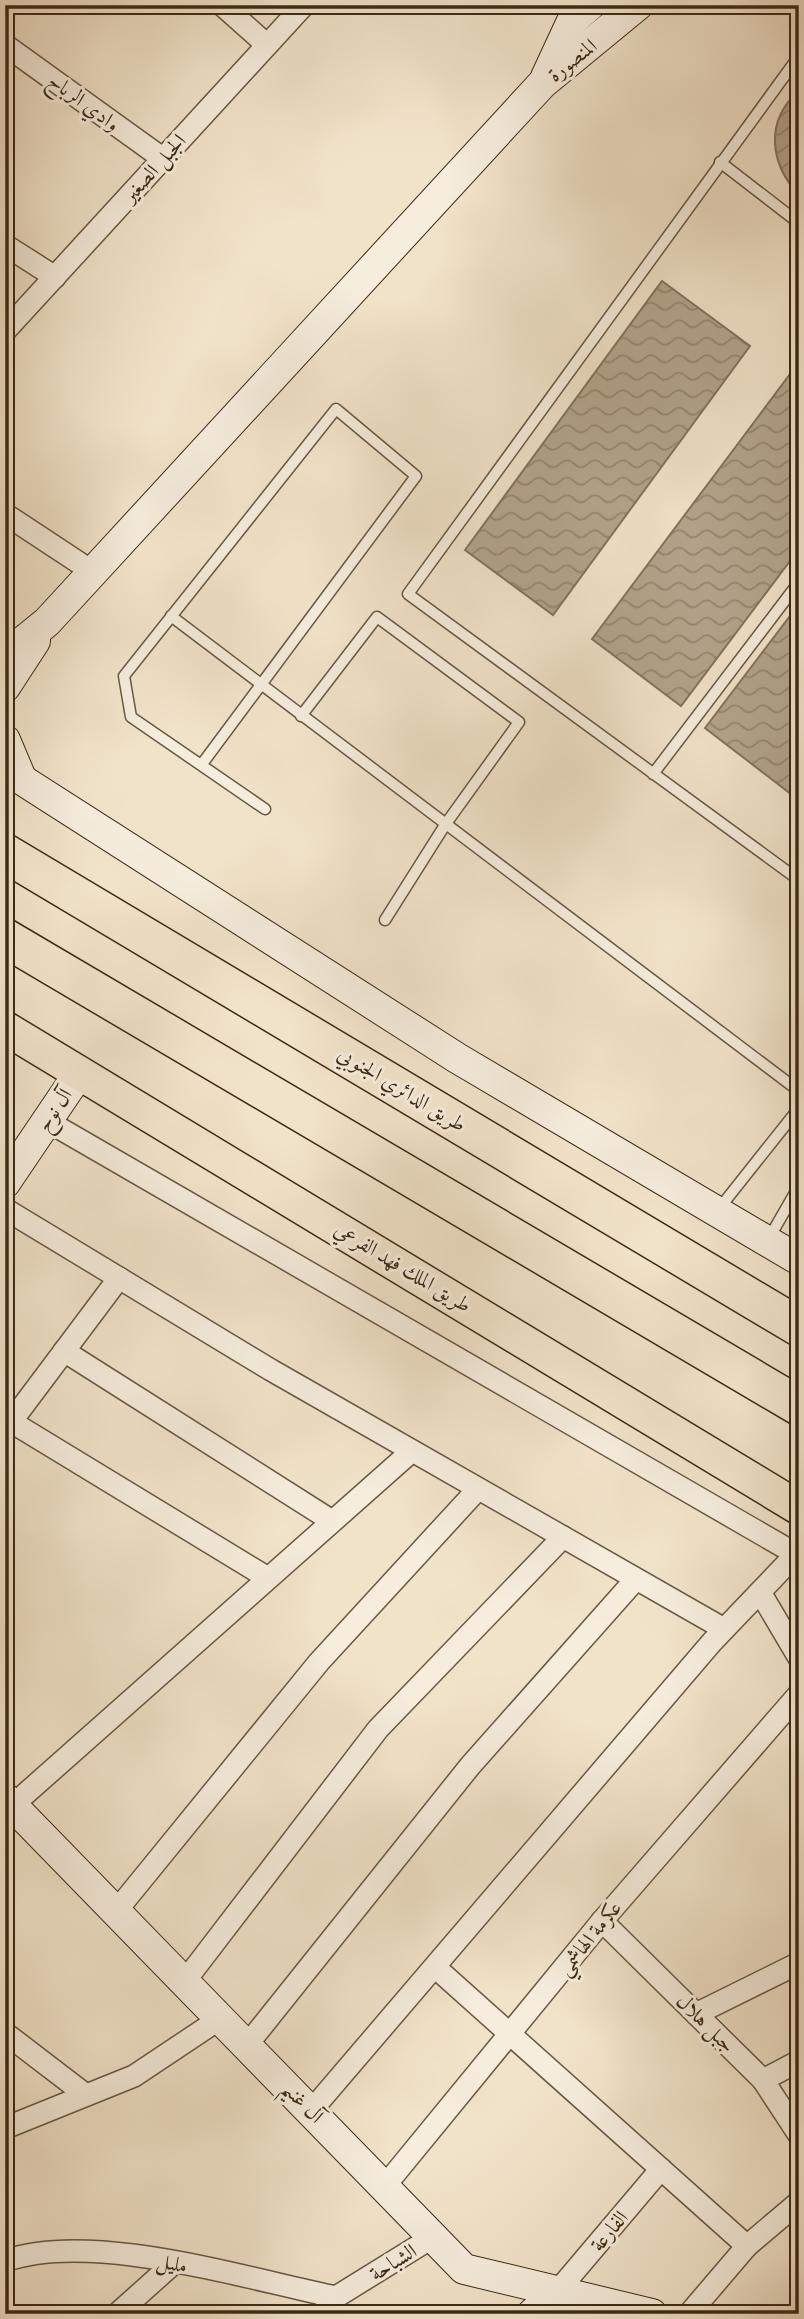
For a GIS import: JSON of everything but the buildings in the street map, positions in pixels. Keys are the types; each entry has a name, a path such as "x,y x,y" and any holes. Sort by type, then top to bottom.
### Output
{"highway":[{"path":"5,841 116,919"},
{"name":"طريق الدائري الجنوبي","path":"5,853 799,1327"},
{"path":"13,943 799,1406"},
{"path":"589,1280 799,1431"}],"main road":[{"name":"المنصورة","path":"542,84 572,21 590,5"},
{"name":"المنصورة","path":"542,84 639,5"},
{"path":"5,656 47,622 542,84"},
{"path":"5,687 47,622"},
{"path":"5,740 13,774 457,1058 799,1260"},
{"name":"طريق الملك فهد الفرعي","path":"9,1037 80,1072 799,1508"},
{"name":"آل نوح","path":"5,1183 80,1072"},
{"name":"آل غنيم","path":"9,1801 464,2269 556,2293 587,2307 652,2314"},
{"path":"532,2314 556,2293"}],"street":[{"path":"222,5 266,44"},
{"name":"الجبل الصغير","path":"5,331 304,5"},
{"name":"وادي الرباح","path":"5,45 162,158"},
{"path":"5,245 55,277"},
{"path":"5,514 93,572"},
{"path":"47,1121 797,1553 724,1629 311,2111"},
{"path":"5,1209 412,1451 724,1629"},
{"path":"119,1278 8,1420 268,1578"},
{"path":"64,1351 332,1521"},
{"path":"9,1801 412,1451"},
{"path":"117,1910 319,1662 478,1489"},
{"path":"185,1981 378,1729 563,1537"},
{"path":"247,2045 470,1766 636,1579"},
{"path":"760,1592 799,1658"},
{"name":"عكرمة الهاشمي","path":"384,2187 602,1921 799,1694"},
{"name":"جبل هلال","path":"602,1921 763,2080 799,2135"},
{"path":"696,2014 799,1963"},
{"path":"435,1967 747,2246"},
{"path":"5,2128 134,2076 221,2018"},
{"path":"5,2033 86,2095"},
{"path":"763,2080 799,2061"},
{"name":"الفارعة","path":"556,2293 661,2169"},
{"path":"689,2314 747,2246 799,2202"},
{"name":"الشباحة","path":"321,2314 336,2297 433,2237"},
{"name":"مليل","path":"5,2262 24,2255 72,2252 143,2257 336,2297"},
{"path":"117,2314 174,2263"}],"lane":[{"path":"799,56 408,594 799,880"},
{"path":"720,162 799,223"},
{"path":"202,764 416,476 336,409 124,676 131,717 265,809"},
{"path":"653,774 799,582"},
{"path":"171,616 260,686 799,1091"},
{"path":"301,716 377,617 519,722 445,825 385,920"},
{"path":"718,1210 799,1108"},
{"path":"768,1240 799,1186"}],"water":[{"path":"799,91 799,195 782,170 775,143 780,116"},
{"path":"662,281 750,346 553,615 465,550"},
{"path":"793,370 799,374 799,549 681,706 592,639"},
{"path":"799,604 799,794 796,798 705,728"}]}
